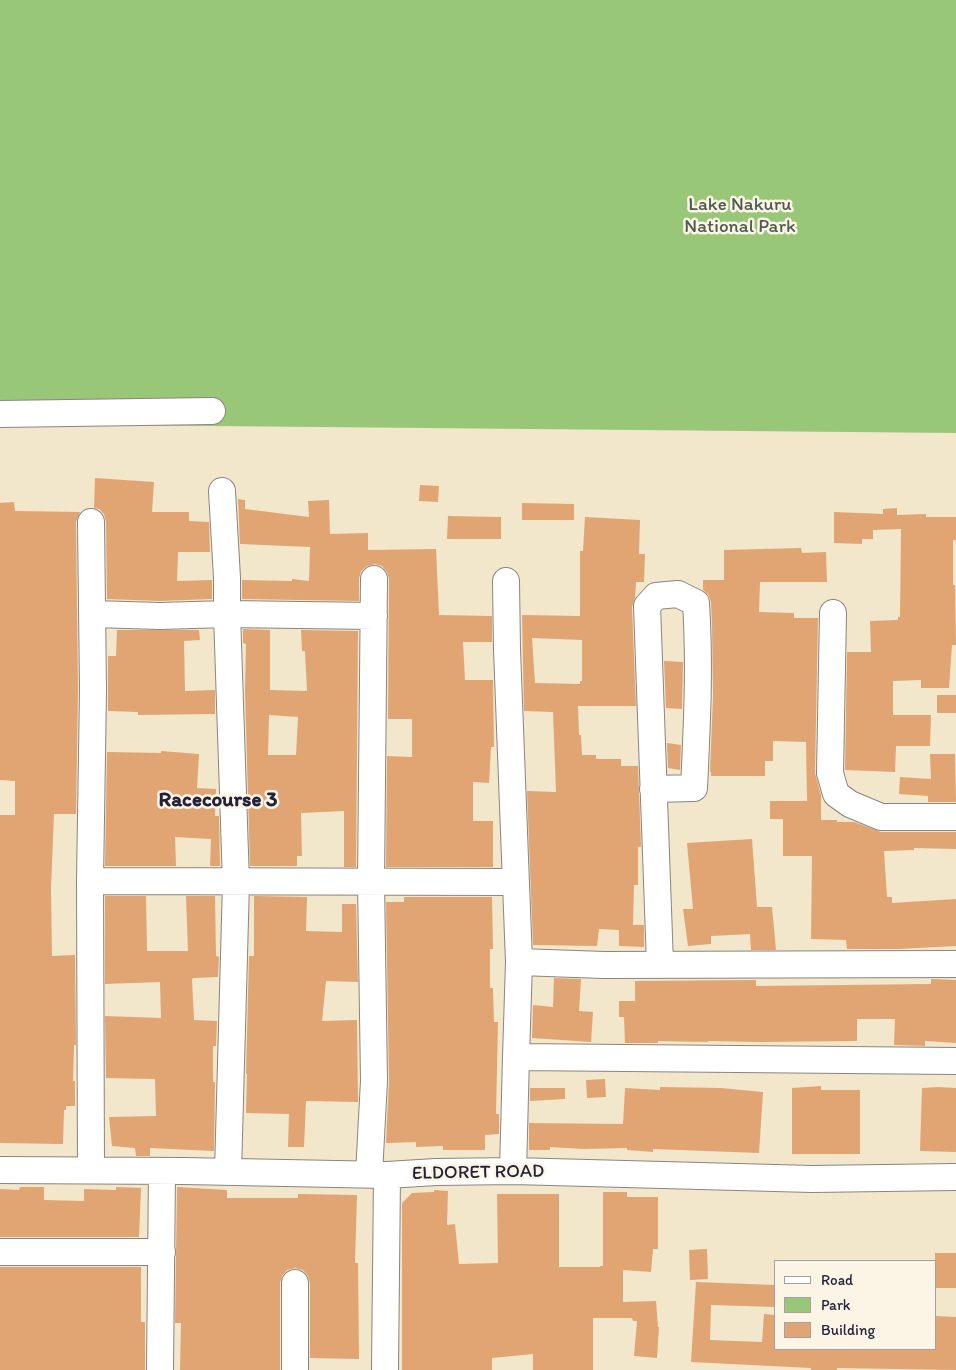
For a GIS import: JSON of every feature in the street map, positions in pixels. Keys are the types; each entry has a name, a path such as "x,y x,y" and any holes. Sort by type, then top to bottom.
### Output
{"street":[{"path":"0,414 212,411"},
{"path":"222,491 227,578 236,883 228,1172"},
{"path":"91,522 93,614 90,881 91,1170"},
{"path":"374,579 371,882 374,1081 385,1370"},
{"path":"506,581 519,962 514,1171"},
{"path":"653,789 694,788 698,651 696,603 678,594 656,596 648,606 653,789 660,964"},
{"path":"833,613 830,773 836,794 850,804 881,817 956,817"},
{"path":"93,614 160,616 227,614 374,616"},
{"path":"90,881 236,883 516,882"},
{"path":"519,962 604,965 956,964"},
{"path":"516,1057 956,1060"},
{"name":"ELDORET ROAD","path":"0,1170 378,1175 514,1171 812,1179 956,1177"},
{"path":"160,1370 162,1171"},
{"path":"0,1252 162,1252"},
{"path":"295,1283 295,1370"}],"green space":[{"name":"Lake Nakuru National Park","path":"0,0 956,0 956,433 0,424"}],"building":[{"path":"95,478 154,482 152,512 189,512 189,521 209,522 210,552 178,552 177,581 212,580 212,599 160,601 107,599 106,522 104,514 99,509 94,508"},
{"path":"420,485 439,486 438,502 419,501"},
{"path":"238,499 245,500 245,509 309,517 308,501 329,500 330,534 368,533 368,550 436,549 439,615 492,616 492,642 463,642 465,680 493,680 494,747 491,747 489,783 473,782 473,821 493,821 493,867 386,867 387,756 412,757 412,719 388,719 389,579 387,572 382,566 375,564 367,566 361,571 359,601 242,599 242,580 292,581 292,579 309,581 310,547 240,544"},
{"path":"14,502 15,511 80,512 76,522 78,690 76,814 54,814 51,888 52,956 75,955 76,1045 74,1045 73,1081 75,1081 75,1106 66,1106 66,1110 64,1110 63,1144 0,1143 0,815 15,815 15,781 0,780 0,503"},
{"path":"522,503 574,504 574,520 522,520"},
{"path":"897,508 897,515 926,514 926,517 956,517 956,540 953,540 953,585 955,585 956,645 952,645 949,688 921,688 921,680 893,681 893,715 931,715 930,746 896,746 895,772 845,770 847,652 871,652 870,621 898,620 898,617 900,617 901,529 873,530 873,539 862,539 862,544 834,543 834,512 883,514 883,509"},
{"path":"448,516 501,517 501,539 447,539"},
{"path":"585,517 640,520 639,554 645,554 644,582 636,582 635,598 632,607 636,706 578,706 582,755 596,755 596,759 621,759 621,766 638,766 641,847 638,847 638,885 634,885 633,925 644,925 644,947 619,946 619,930 599,929 597,946 533,945 527,791 556,792 553,712 524,711 522,615 580,616 580,551 583,551","holes":["532,638 582,640 582,681 580,681 580,684 535,683"]},
{"path":"801,548 802,553 826,552 827,582 760,582 759,612 794,613 794,618 818,618 815,773 821,795 821,820 854,822 881,832 956,832 956,849 914,848 914,850 884,851 887,897 892,897 892,903 956,899 956,946 847,949 846,940 811,939 812,856 783,856 783,819 770,819 770,801 807,801 806,742 773,741 773,761 765,761 765,776 711,776 712,625 711,602 708,594 703,590 703,580 724,580 724,550"},
{"path":"243,629 270,630 270,690 307,691 305,651 302,651 301,630 358,631 356,867 344,867 344,811 301,813 302,856 297,856 297,866 250,866 245,692 246,644 243,643","holes":["269,715 298,717 296,755 268,755"]},
{"path":"117,630 199,630 200,640 184,641 185,691 215,690 215,714 138,715 138,712 108,711 108,656 116,656"},
{"path":"664,661 683,662 682,709 666,708"},
{"path":"937,695 956,695 956,713 937,713"},
{"path":"667,743 681,745 680,770 668,768"},
{"path":"161,751 199,754 197,788 216,789 215,816 219,816 220,866 210,866 211,839 175,837 176,866 105,866 107,752 161,753"},
{"path":"930,754 955,754 956,802 928,802 928,796 899,794 900,777 931,779"},
{"path":"752,839 757,907 772,907 776,950 751,950 750,934 711,936 711,944 688,946 683,909 693,909 687,843"},
{"path":"105,896 146,896 147,951 188,951 186,896 215,896 216,956 219,957 218,977 193,978 192,980 194,1020 217,1021 216,1046 213,1046 213,1082 215,1082 214,1151 150,1148 150,1156 136,1156 135,1148 112,1146 109,1117 156,1116 155,1079 106,1078 105,1016 161,1018 160,982 105,984"},
{"path":"254,896 307,897 306,931 342,932 342,904 356,904 358,982 326,981 322,1021 357,1020 358,1102 306,1101 304,1147 288,1147 289,1114 246,1113 249,956 254,956"},
{"path":"404,897 492,897 493,949 490,949 490,988 493,988 494,1022 498,1022 496,1114 499,1114 499,1134 485,1135 485,1150 443,1150 443,1146 416,1147 416,1142 386,1143 389,1081 386,902 404,902"},
{"path":"554,978 581,979 579,1011 593,1012 591,1042 532,1038 533,1005 553,1007"},
{"path":"931,979 956,980 956,1043 925,1041 925,1046 894,1045 895,1019 857,1019 857,1041 658,1041 658,1043 625,1043 624,1017 619,1017 619,1001 635,1001 635,981 756,980 756,986 931,984"},
{"path":"605,1079 606,1097 587,1098 586,1080"},
{"path":"821,1086 821,1090 860,1090 860,1154 792,1154 792,1088"},
{"path":"660,1087 721,1088 763,1092 759,1153 653,1149 653,1152 627,1150 627,1148 584,1149 550,1147 550,1150 529,1150 529,1123 623,1124 625,1088 660,1090"},
{"path":"530,1088 565,1088 565,1099 530,1101"},
{"path":"922,1088 956,1088 956,1152 920,1151"},
{"path":"20,1187 44,1187 44,1200 84,1201 84,1189 116,1190 116,1187 141,1188 139,1237 0,1237 0,1189 19,1190"},
{"path":"177,1187 227,1190 227,1198 298,1198 298,1194 357,1195 355,1263 358,1263 359,1359 310,1358 310,1283 308,1276 303,1270 295,1268 287,1270 282,1276 280,1283 280,1370 180,1370 181,1323 175,1323"},
{"path":"434,1190 448,1191 447,1225 455,1224 459,1264 498,1263 497,1194 559,1194 559,1267 603,1266 603,1192 627,1192 627,1197 658,1197 658,1249 653,1249 651,1272 623,1270 623,1302 656,1301 659,1327 657,1358 634,1356 637,1321 633,1321 632,1318 593,1318 593,1370 533,1370 533,1354 492,1358 492,1370 402,1370 402,1203 412,1193 434,1192"},
{"path":"707,1249 708,1279 690,1280 689,1250"},
{"path":"935,1253 956,1253 956,1288 936,1288"},
{"path":"0,1267 141,1267 141,1322 145,1322 145,1370 0,1370"},
{"path":"696,1282 774,1285 774,1307 711,1305 710,1340 762,1342 764,1314 774,1315 774,1350 936,1350 936,1316 956,1317 956,1370 837,1368 837,1370 811,1370 811,1368 691,1362"}],"district":[{"name":"Racecourse 3","path":"218,801"}]}
